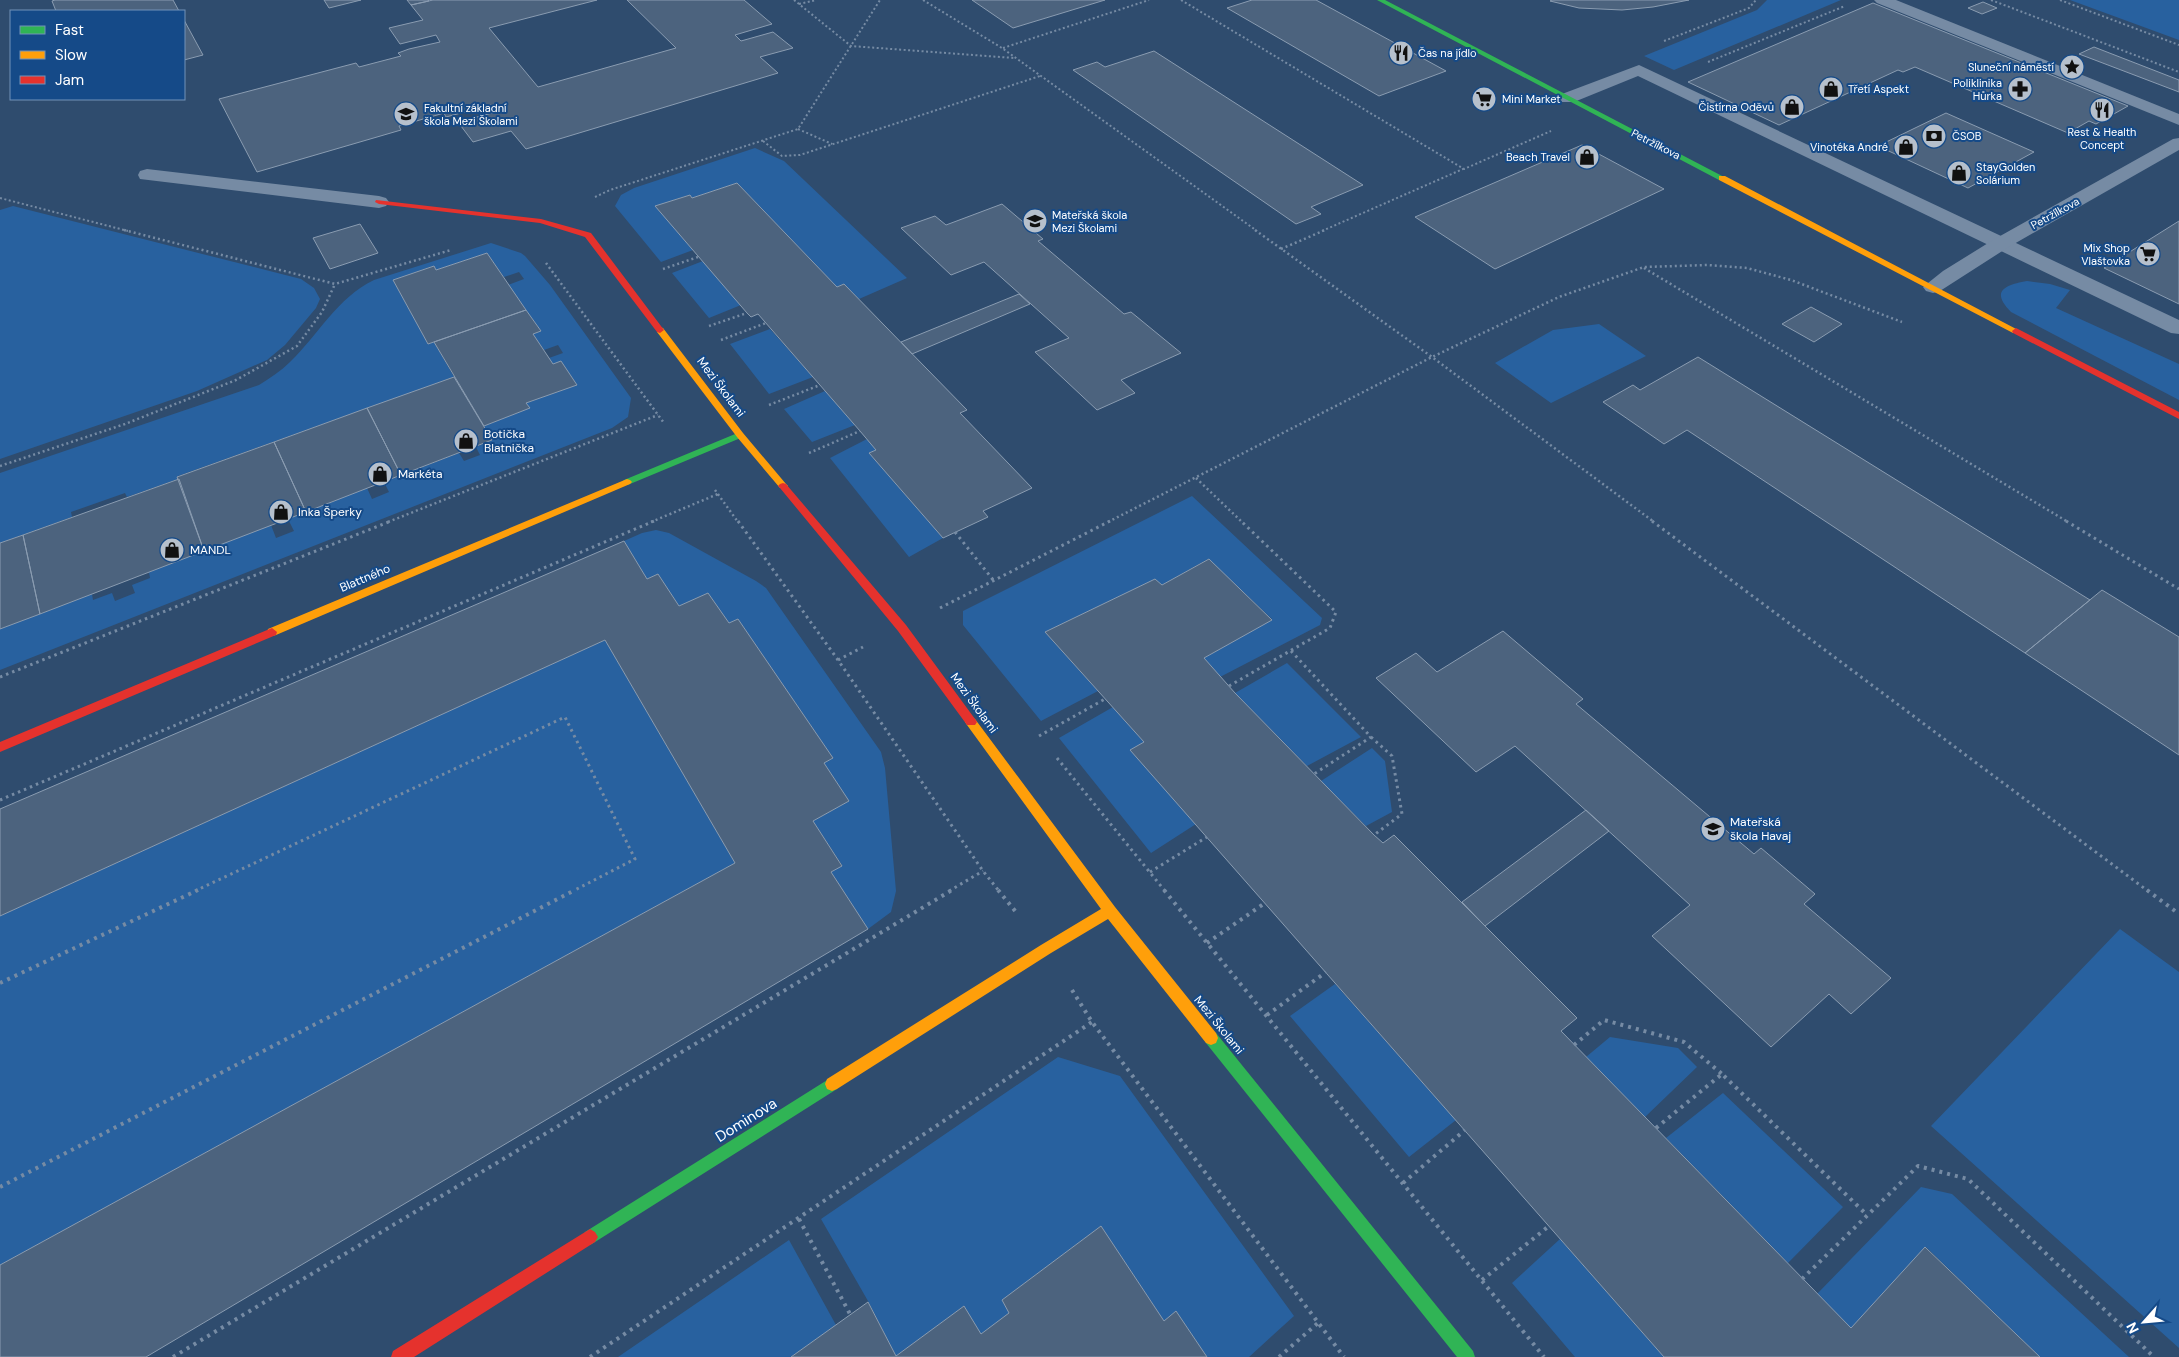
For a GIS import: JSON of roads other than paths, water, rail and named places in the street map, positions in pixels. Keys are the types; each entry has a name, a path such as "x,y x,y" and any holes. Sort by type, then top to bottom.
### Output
{"street":[{"name":"Petržílkova","path":"1380,0 2179,416"},
{"path":"1882,0 2179,120"},
{"path":"1568,98 1639,70 2179,328"},
{"name":"Petržílkova","path":"1933,287 2000,244 2178,144"},
{"path":"147,175 379,202"},
{"name":"Mezi Školami","path":"379,202 541,221 588,235 740,435 902,628 1110,911 1467,1357"},
{"name":"Blattného","path":"0,747 740,435"},
{"name":"Dominova","path":"399,1357 1046,949 1110,911"}],"place":[{"name":"Čas na jídlo","path":"1401,53"},
{"name":"Sluneční náměstí","path":"2072,67"},
{"name":"Třetí Aspekt","path":"1831,89"},
{"name":"Poliklinika Hůrka","path":"2020,89"},
{"name":"Mini Market","path":"1484,99"},
{"name":"Čistírna Oděvů","path":"1792,107"},
{"name":"Rest & Health Concept","path":"2102,110"},
{"name":"Fakultní základní škola Mezi Školami","path":"406,114"},
{"name":"ČSOB","path":"1934,136"},
{"name":"Vinotéka André","path":"1906,147"},
{"name":"Beach Travel","path":"1587,157"},
{"name":"StayGolden Solárium","path":"1959,173"},
{"name":"Mateřská škola Mezi Školami","path":"1035,221"},
{"name":"Mix Shop Vlaštovka","path":"2148,254"},
{"name":"Botička Blatnička","path":"466,441"},
{"name":"Markéta","path":"380,474"},
{"name":"Inka Šperky","path":"281,512"},
{"name":"MANDL","path":"172,550"},
{"name":"Mateřská škola Havaj","path":"1713,829"}]}
